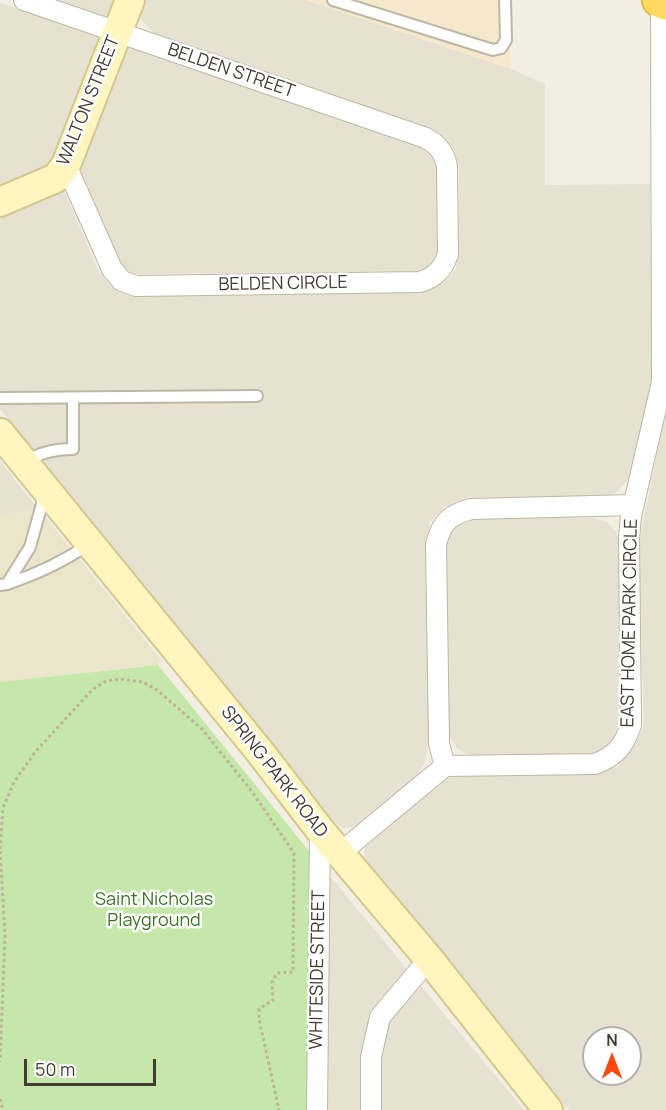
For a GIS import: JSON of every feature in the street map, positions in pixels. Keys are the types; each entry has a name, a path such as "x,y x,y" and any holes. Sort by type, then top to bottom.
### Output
{"highway":[{"path":"660,0 666,3"}],"main road":[{"name":"WALTON STREET","path":"0,202 56,178 66,165 130,0"},
{"name":"SPRING PARK ROAD","path":"0,433 260,752 339,854 429,959 548,1110"}],"street":[{"name":"BELDEN STREET","path":"24,0 426,138 436,145"},
{"name":"EAST HOME PARK CIRCLE","path":"445,766 595,764 609,759 626,740 631,725 629,538 634,505 662,382 660,0"},
{"name":"BELDEN CIRCLE","path":"66,165 112,269 122,281 136,286 420,282 438,273 445,264 448,254 447,166 445,155 436,145"},
{"path":"339,854 445,766 439,744 436,544 439,532 446,520 457,513 471,509 634,505"},
{"name":"WHITESIDE STREET","path":"317,1110 320,830"},
{"path":"371,1110 371,1057 380,1017 429,959"}],"lane":[{"path":"333,0 493,50 501,48 506,40 505,0"},
{"path":"0,398 256,396"},
{"path":"23,462 57,449 73,449 73,399"},
{"path":"3,584 30,547 46,490"},
{"path":"3,584 37,574 89,544"}],"path":[{"path":"0,1062 5,935 0,850 3,808 14,782 36,751 93,689 106,681 120,679 143,682 158,690 202,729 294,853 293,972 277,973 272,982 273,1000 259,1009 259,1019 279,1110"},
{"path":"0,1099 3,1110"}],"shaded area":[{"path":"55,0 116,0 112,11 103,17"},
{"path":"143,0 306,0 511,69 545,84 545,185 650,184 652,385 629,478 617,492 606,496 470,498 445,507 430,521 428,537 428,744 425,762 416,777 356,826 343,828 335,823 0,409 0,212 57,189 65,192 97,268 118,291 134,295 424,291 437,287 449,279 456,268 459,165 454,151 445,139 433,131 154,33 141,20 139,11"},
{"path":"306,0 506,0 511,69"},
{"path":"0,3 98,36 100,40 53,164 0,191"},
{"path":"127,48 133,48 424,149 432,155 436,162 438,250 435,262 420,271 130,273 123,268 77,164 121,52"},
{"path":"666,411 666,1110 569,1110 367,863 364,851 368,843 444,779 463,775 592,774 617,767 634,746 644,726 638,546"},
{"path":"0,461 37,507 0,517"},
{"path":"37,507 162,661 158,665 0,682 0,517"},
{"path":"474,517 592,518 607,522 616,532 619,541 621,723 608,747 597,754 478,756 467,754 457,748 450,737 445,544 450,531 459,522"},
{"path":"309,851 524,1110 307,1110"}],"green space":[{"name":"Saint Nicholas Playground","path":"158,665 309,851 307,1110 0,1110 0,682"}]}
